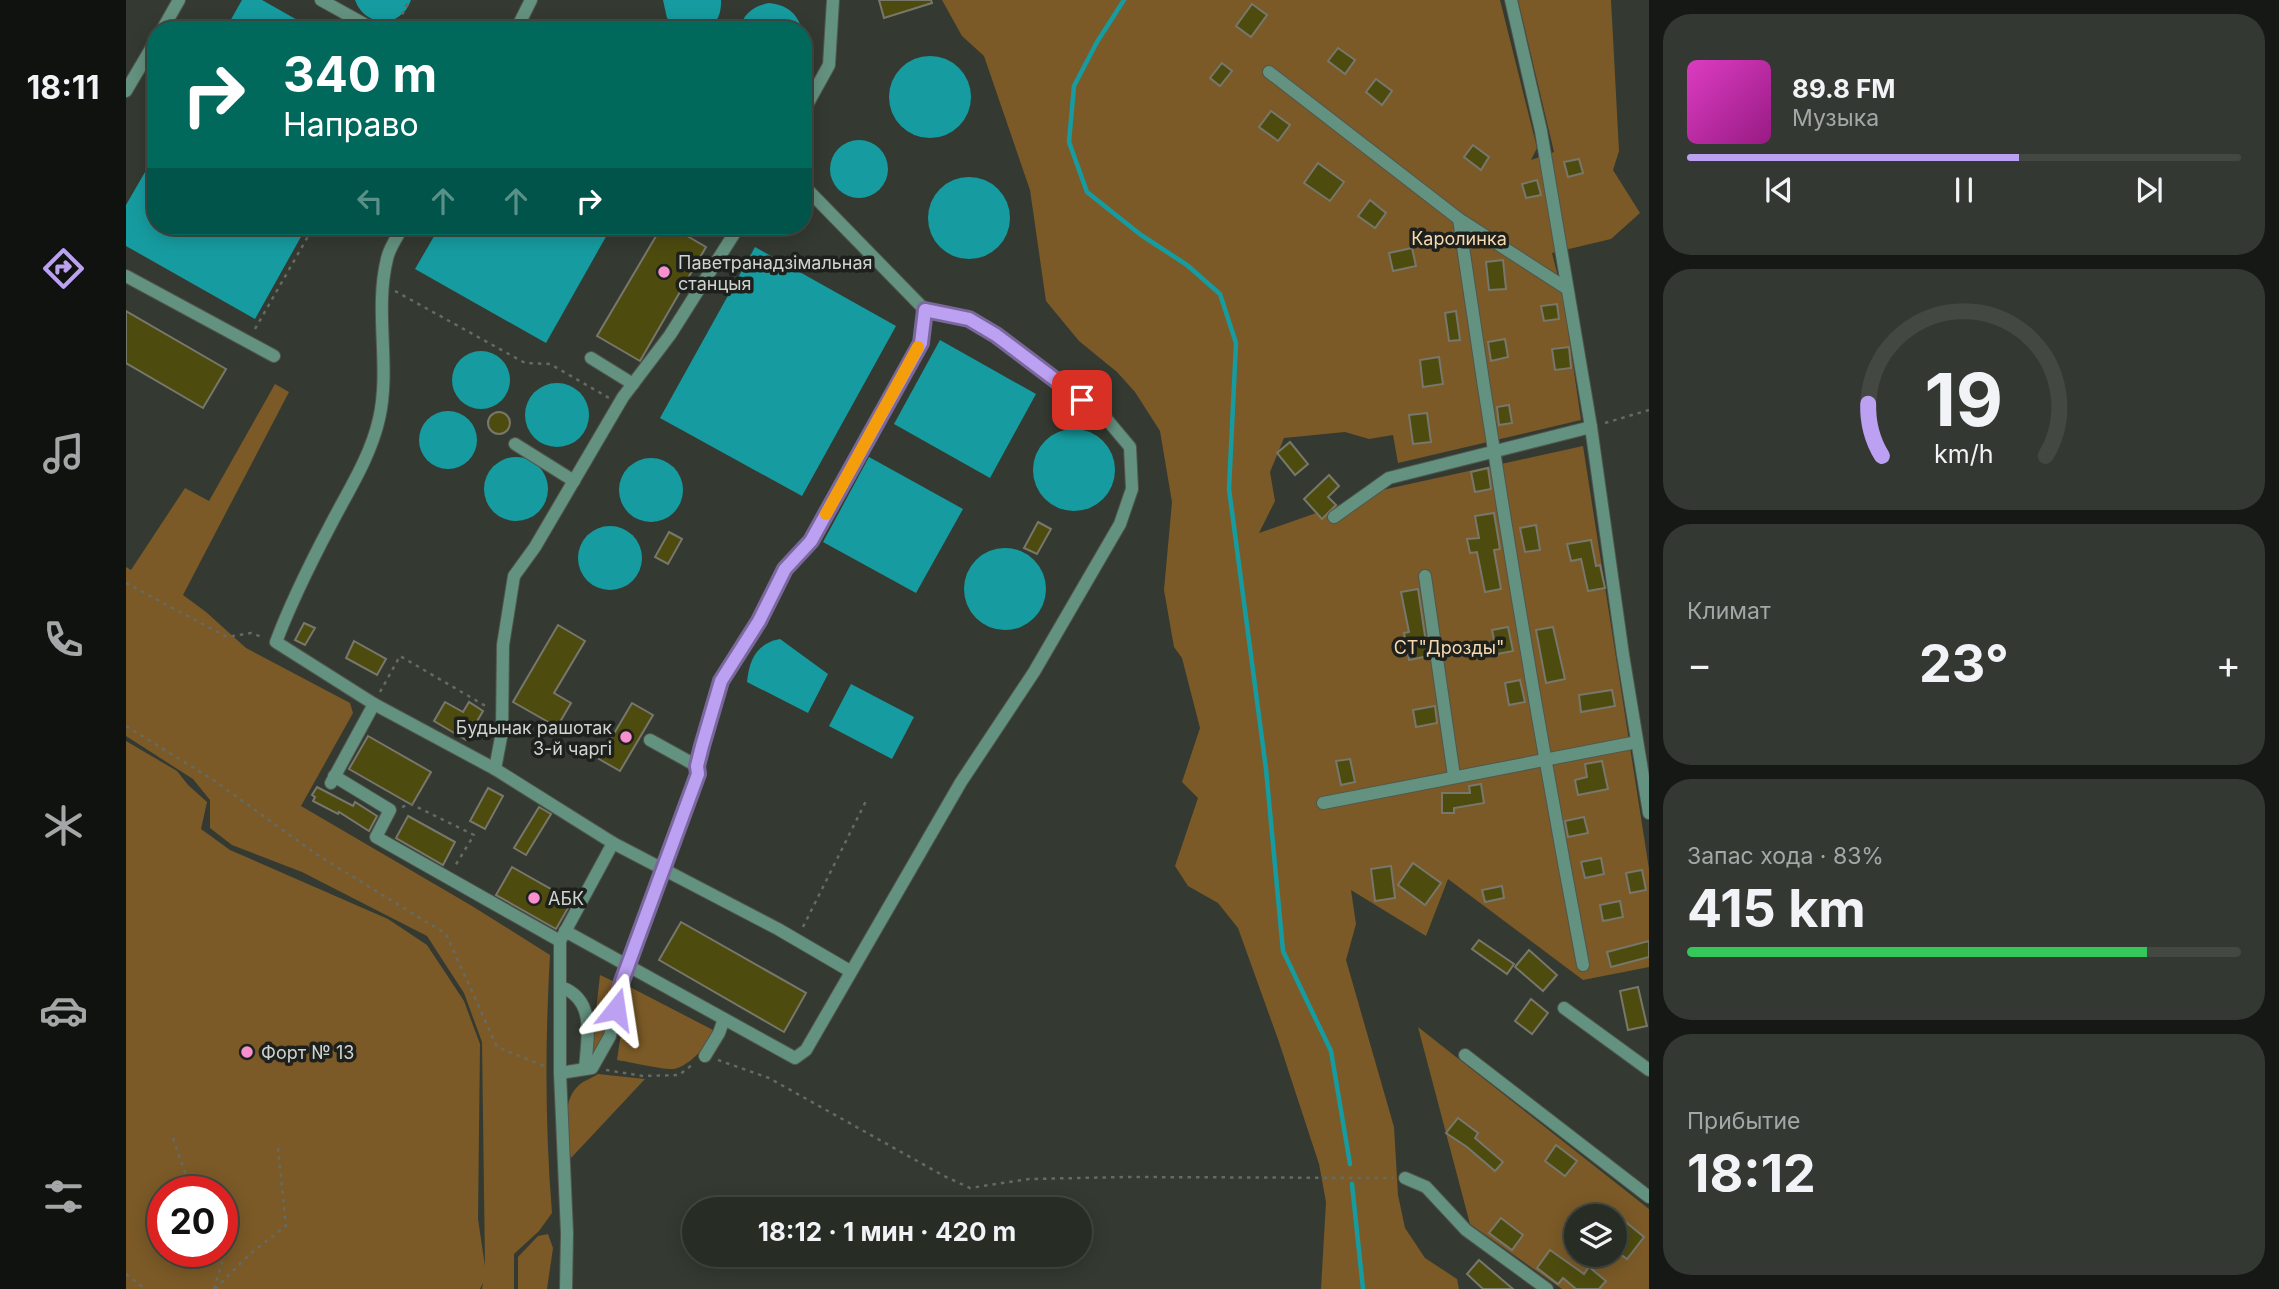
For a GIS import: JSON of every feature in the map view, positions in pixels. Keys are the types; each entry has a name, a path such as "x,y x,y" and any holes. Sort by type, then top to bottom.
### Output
{"street":[{"path":"167,21 179,0"},
{"path":"321,0 359,21"},
{"path":"520,21 531,0"},
{"path":"812,96 829,65 833,0"},
{"path":"1511,0 1541,131 1591,427 1649,814"},
{"path":"126,91 147,55"},
{"path":"1269,72 1459,219 1566,288"},
{"path":"374,704 333,779 390,810 376,837 562,942 630,965 796,1058 806,1050 961,782 1034,672 1120,524 1132,489 1130,447 1104,416 987,329 969,319 925,310 812,194"},
{"path":"1459,219 1493,450 1544,760 1583,965"},
{"path":"398,235 387,256 383,284 384,365 379,418 368,456 329,527 287,613 276,642 374,704 495,769 613,842 850,971"},
{"path":"495,769 502,732 503,645 514,576 536,547 620,404 670,335 733,235"},
{"path":"126,276 274,356"},
{"path":"560,1073 589,1069 610,1036 622,981 698,774 697,766 721,681 759,621 785,569 811,541 921,343 925,310"},
{"path":"591,358 633,384"},
{"path":"1334,517 1389,478 1591,427"},
{"path":"515,444 574,481"},
{"path":"1425,576 1454,776"},
{"path":"650,740 697,766"},
{"path":"1323,803 1637,742"},
{"path":"566,1289 568,1233 560,1073 562,942 613,842"},
{"path":"561,987 582,999 589,1020 589,1069"},
{"path":"1564,1007 1649,1070"},
{"path":"705,1056 724,1019"},
{"path":"1465,1055 1649,1197"},
{"path":"1405,1178 1426,1187 1466,1230 1547,1289"}],"path":[{"path":"400,21 410,0"},
{"path":"247,342 309,235"},
{"path":"383,284 525,363 550,364 620,404"},
{"path":"1591,427 1649,410"},
{"path":"126,583 226,637 251,634 276,642"},
{"path":"374,704 400,656 502,715"},
{"path":"126,726 215,781 316,854 446,934 497,1047 560,1073"},
{"path":"797,940 867,799"},
{"path":"390,810 411,804 474,835 448,878"},
{"path":"589,1069 643,1076 679,1075 705,1056 769,1078 970,1188 1028,1179 1405,1178"},
{"path":"173,1138 186,1176"},
{"path":"214,1289 251,1253 286,1226 278,1147"},
{"path":"214,1289 221,1267"},
{"path":"126,1274 145,1289"}],"green space":[{"path":"942,0 1500,0 1537,148 1531,160 1554,152 1518,0 1611,0 1619,151 1613,170 1640,213 1611,239 1552,253 1563,296 1581,420 1398,463 1393,435 1369,439 1345,432 1284,438 1270,472 1275,501 1259,533 1382,490 1583,446 1649,869 1649,967 1583,980 1448,879 1426,936 1351,890 1356,924 1346,960 1394,1127 1398,1195 1405,1228 1425,1258 1457,1279 1459,1289 1321,1289 1326,1202 1319,1164 1279,1042 1238,928 1218,903 1188,886 1175,866 1198,798 1182,782 1200,728 1182,658 1174,647 1164,590 1172,502 1160,431 1135,392 1117,372 1079,341 1046,301 1030,190 984,56 962,36"},
{"path":"275,384 289,392 183,595 246,648 350,703 353,713 301,806 550,955 546,1084 552,1213 539,1231 514,1254 514,1289 482,1289 483,1283 480,1289 126,1289 126,741 177,771 207,802 201,829 230,850 388,919 427,945 464,1001 480,1044 478,1219 485,1266 482,1042 464,993 427,936 302,872 232,845 210,828 210,800 193,779 126,736 126,567 131,570 185,488 209,501"},
{"path":"600,975 615,982 606,1035 591,1056"},
{"path":"628,986 713,1030 698,1054 686,1064 674,1069 617,1060"},
{"path":"1418,1027 1649,1209 1649,1289 1562,1289 1470,1224"},
{"path":"598,1074 645,1079 571,1158 567,1130 569,1101 578,1086"},
{"path":"548,1234 553,1248 547,1289 518,1289 518,1257 538,1236"}],"water":[{"path":"242,0 262,0 299,21 230,21"},
{"path":"355,0 411,0 399,16 383,21 367,16"},
{"path":"663,0 721,0 716,21 670,21 667,18"},
{"path":"769,3 781,6 790,10 798,21 742,21 758,6"},
{"path":"930,56 946,59 959,68 968,81 971,97 968,113 959,126 946,135 930,138 914,135 901,126 892,113 889,97 892,81 901,68 914,59"},
{"path":"853,140 865,140 880,148 888,163 888,175 880,190 865,198 853,198 838,190 830,175 830,163 838,148"},
{"path":"147,169 147,235 302,235 255,319 126,246 126,205"},
{"path":"969,177 985,180 998,189 1007,202 1010,218 1007,234 998,247 985,256 969,259 953,256 940,247 931,234 928,218 931,202 940,189 953,180"},
{"path":"435,235 607,235 546,343 415,269"},
{"path":"755,247 896,326 802,496 660,418"},
{"path":"940,340 1036,394 990,478 894,424"},
{"path":"475,351 487,351 502,359 510,374 510,386 502,401 487,409 475,409 460,401 452,386 452,374 460,359"},
{"path":"557,383 575,389 583,397 589,415 583,433 575,441 557,447 539,441 531,433 525,415 531,397 539,389"},
{"path":"442,411 454,411 469,419 477,434 477,446 469,461 454,469 442,469 427,461 419,446 419,434 427,419"},
{"path":"1074,429 1090,432 1103,441 1112,454 1115,470 1112,486 1103,499 1090,508 1074,511 1058,508 1045,499 1036,486 1033,470 1036,454 1045,441 1058,432"},
{"path":"516,457 534,463 542,471 548,489 542,507 534,515 516,521 498,515 490,507 484,489 490,471 498,463"},
{"path":"869,457 963,509 916,593 823,542"},
{"path":"651,458 669,464 677,472 683,490 677,508 669,516 651,522 633,516 625,508 619,490 625,472 633,464"},
{"path":"610,526 628,532 636,540 642,558 636,576 628,584 610,590 592,584 584,576 578,558 584,540 592,532"},
{"path":"1005,548 1021,551 1034,560 1043,573 1046,589 1043,605 1034,618 1021,627 1005,630 989,627 976,618 967,605 964,589 967,573 976,560 989,551"},
{"path":"780,639 828,674 808,713 747,682 756,654 765,644"},
{"path":"851,684 914,717 892,759 829,726"}],"building":[{"path":"879,0 931,0 932,3 884,18"},
{"path":"1252,4 1267,15 1251,37 1236,26"},
{"path":"1338,48 1355,60 1345,74 1328,61"},
{"path":"1222,63 1232,71 1220,86 1210,78"},
{"path":"1376,79 1392,91 1382,105 1366,92"},
{"path":"1271,111 1290,125 1278,141 1259,127"},
{"path":"1473,145 1489,157 1481,170 1464,157"},
{"path":"1579,159 1583,173 1568,177 1564,162"},
{"path":"1318,163 1344,182 1330,201 1304,183"},
{"path":"1537,180 1541,195 1526,198 1522,184"},
{"path":"1370,200 1386,213 1375,228 1358,216"},
{"name":"Паветранадзімальная станцыя","path":"657,235 685,235 706,247 640,361 597,336"},
{"path":"1412,248 1416,266 1393,271 1389,253"},
{"path":"1503,260 1506,289 1489,290 1486,262"},
{"path":"1557,304 1559,319 1544,321 1541,306"},
{"path":"126,311 226,369 203,408 126,363"},
{"path":"1456,311 1460,340 1449,341 1445,313"},
{"path":"1505,339 1508,357 1491,361 1488,342"},
{"path":"1569,347 1571,368 1555,370 1552,349"},
{"path":"1439,357 1443,384 1423,387 1420,360"},
{"path":"1509,405 1512,423 1499,425 1497,407"},
{"path":"499,412 507,415 510,423 507,431 499,434 491,431 488,423 491,415"},
{"path":"1427,413 1431,442 1413,444 1409,415"},
{"path":"1290,442 1308,464 1295,475 1277,453"},
{"path":"1488,468 1491,489 1475,492 1471,472"},
{"path":"1329,475 1339,486 1328,497 1336,505 1322,519 1304,499"},
{"path":"1494,513 1500,549 1494,550 1501,589 1485,592 1477,552 1470,553 1467,539 1479,538 1475,516"},
{"path":"1038,522 1051,529 1037,554 1024,548"},
{"path":"1536,525 1540,550 1525,552 1520,528"},
{"path":"669,532 682,539 668,564 655,557"},
{"path":"1591,540 1596,566 1600,565 1605,588 1588,591 1581,559 1571,561 1567,544"},
{"path":"1418,589 1428,656 1409,660 1404,633 1409,632 1401,592"},
{"path":"304,623 315,628 305,645 295,640"},
{"path":"558,625 585,641 554,693 571,703 557,727 513,702"},
{"path":"1508,627 1513,651 1497,654 1492,630"},
{"path":"1553,627 1565,679 1546,683 1536,630"},
{"path":"354,641 386,659 377,675 346,658"},
{"path":"1520,680 1525,702 1509,705 1505,683"},
{"path":"1612,690 1615,706 1581,712 1579,695"},
{"path":"445,702 463,712 469,702 483,711 466,740 434,721"},
{"name":"Будынак рашотак 3-й чаргі","path":"632,703 653,715 620,771 599,759"},
{"path":"1435,706 1437,723 1416,727 1413,710"},
{"path":"368,736 431,772 412,805 349,769"},
{"path":"1350,759 1355,782 1341,785 1336,761"},
{"path":"1602,761 1608,789 1578,795 1575,780 1587,777 1585,764"},
{"path":"1481,784 1484,803 1454,808 1454,813 1442,813 1442,793 1470,793 1469,786"},
{"path":"317,787 353,806 355,802 377,816 369,831 339,812 338,814 313,801 315,797 312,795"},
{"path":"488,788 503,796 485,829 470,821"},
{"path":"539,807 551,814 526,855 514,848"},
{"path":"408,816 455,842 443,865 396,838"},
{"path":"1584,817 1588,833 1568,837 1565,821"},
{"path":"1601,858 1604,874 1585,878 1581,862"},
{"path":"1413,863 1441,883 1425,905 1398,885"},
{"path":"1391,866 1395,898 1375,901 1371,869"},
{"name":"АБК","path":"512,867 572,901 556,929 496,895"},
{"path":"1642,870 1646,890 1630,893 1626,873"},
{"path":"1502,886 1504,898 1485,902 1482,890"},
{"path":"1620,901 1623,917 1603,921 1600,905"},
{"path":"681,922 806,993 784,1032 659,960"},
{"path":"1479,940 1514,964 1507,974 1472,949"},
{"path":"1649,941 1649,957 1611,967 1607,952"},
{"path":"1529,950 1557,975 1543,991 1515,967"},
{"path":"1638,987 1647,1026 1628,1030 1620,991"},
{"path":"1531,999 1548,1013 1532,1034 1515,1021"},
{"path":"1458,1118 1478,1133 1475,1138 1503,1162 1495,1171 1446,1133"},
{"path":"1556,1145 1577,1161 1565,1176 1545,1161"},
{"path":"1501,1218 1523,1235 1512,1250 1489,1233"},
{"path":"1627,1223 1644,1237 1627,1259"},
{"path":"1550,1250 1564,1260 1564,1267 1574,1267 1584,1274 1589,1267 1606,1281 1599,1289 1576,1289 1563,1278 1558,1284 1537,1268"},
{"path":"1479,1260 1513,1289 1483,1289 1467,1274"}],"waterway":[{"path":"1124,0 1097,42 1074,86 1069,142 1087,192 1141,235 1187,265 1220,294 1236,343 1229,489 1266,769 1283,951 1331,1051 1350,1164"},
{"path":"1352,1184 1363,1289"}],"slow traffic":[{"path":"826,514 918,347"}],"place":[{"name":"Паветранадзімальная станцыя","path":"664,272"},
{"name":"Будынак рашотак 3-й чаргі","path":"626,737"},
{"name":"АБК","path":"534,898"},
{"name":"Форт № 13","path":"247,1052"}],"route":[{"path":"616,1009 622,981 698,774 697,766 721,681 759,621 785,569 811,541 921,343 925,310 969,319 996,335 1082,400"}],"park label":[{"name":"Каролинка","path":"1459,238"},
{"name":"СТ\"Дрозды\"","path":"1449,647"}]}
